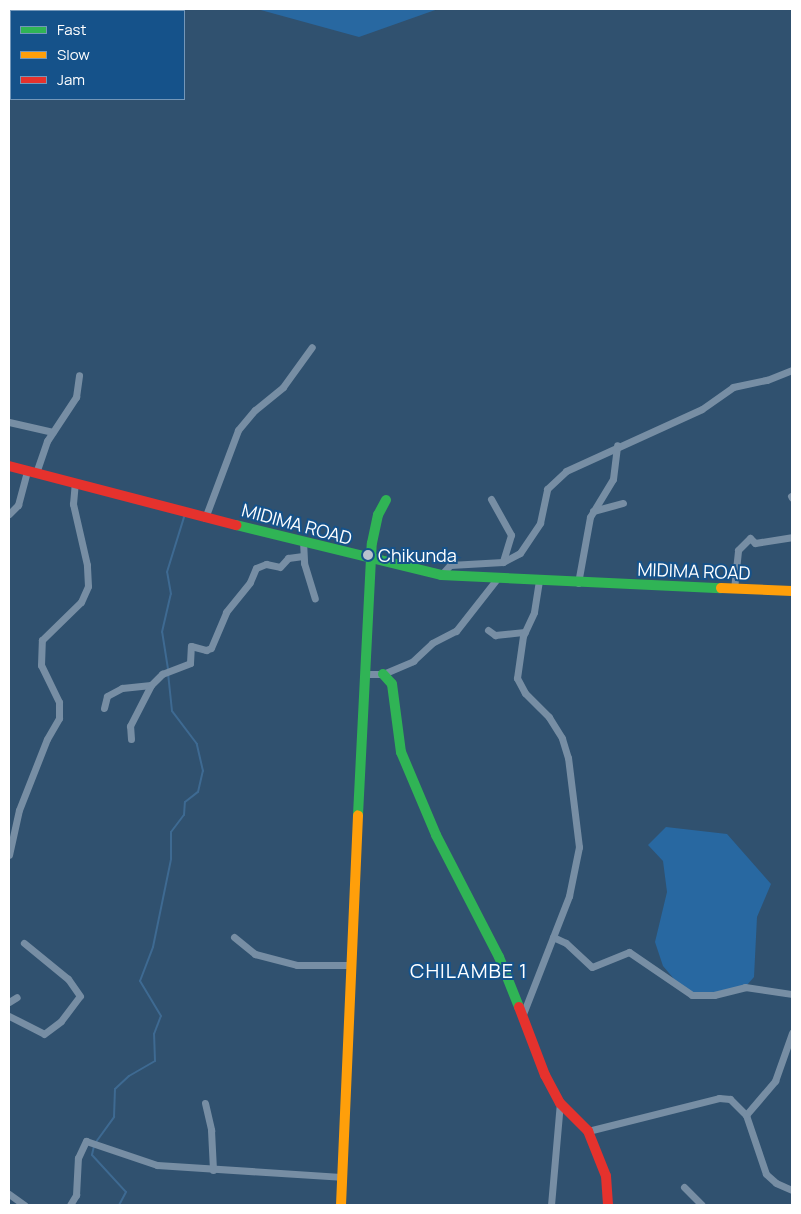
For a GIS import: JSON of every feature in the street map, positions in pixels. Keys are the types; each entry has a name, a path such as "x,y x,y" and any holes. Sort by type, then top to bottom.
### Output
{"street":[{"path":"205,518 238,430 255,410 283,387 312,347"},
{"path":"441,575 455,564 503,562 520,553 535,534 547,490 554,481 580,463 702,409 732,387 767,380 792,370"},
{"path":"9,514 18,505 32,472 53,432 76,397 80,375"},
{"path":"9,422 53,432"},
{"path":"578,584 592,511 613,480 617,445"},
{"name":"MIDIMA ROAD","path":"9,466 205,518 303,541 372,561 441,575 578,584 792,591"},
{"path":"9,855 19,810 47,739 58,718 59,702 41,665 42,640 81,602 88,586 87,565 74,504 75,483"},
{"path":"491,499 511,535 503,562"},
{"path":"341,1205 350,965 373,535 386,500"},
{"path":"592,511 624,503"},
{"path":"734,589 738,550 750,538 755,543 792,536"},
{"path":"303,541 303,556 315,598"},
{"path":"132,739 130,726 152,685 162,674 190,663 191,646 206,650 211,648 226,612 250,582 256,568 266,564 280,567 288,558 303,556"},
{"path":"365,674 384,674 413,661 432,643 462,626 496,580"},
{"path":"523,1014 553,937 576,870 578,825 562,738 549,717 525,693 516,678 525,632 534,612 539,582"},
{"path":"488,630 500,635 525,632"},
{"path":"384,674 392,684 396,734 401,752 436,835 494,946 560,1103 588,1131 606,1176 608,1205"},
{"path":"104,708 107,696 122,688 152,685"},
{"path":"234,937 255,954 297,965 350,965"},
{"path":"553,937 566,943 592,966 628,952 692,995 714,995 745,987 792,994"},
{"path":"9,1016 44,1034 61,1021 80,996 68,979 24,943"},
{"path":"9,1002 17,997"},
{"path":"746,1115 775,1080 792,1033"},
{"path":"588,1131 719,1098 733,1100 746,1115 766,1174 776,1183 792,1190"},
{"path":"551,1205 558,1149 560,1103"},
{"path":"205,1104 211,1130 212,1170"},
{"path":"70,1205 76,1195 78,1158 86,1141 156,1165 341,1177"},
{"path":"684,1187 702,1205"},
{"path":"9,1194 24,1205"}],"shaded area":[{"path":"257,9 438,9 359,37"},
{"path":"666,827 727,834 771,884 757,917 754,977 747,985 712,994 686,993 663,966 655,942 667,892 663,861 648,845"}],"waterway":[{"path":"168,669 162,632 171,594 167,572 184,517"},
{"path":"96,1142 114,1117 115,1089 129,1076 155,1061 154,1034 161,1016 140,981 153,947 171,859 171,832 184,815 185,802 198,792 203,771 197,744 172,711 168,674"},
{"path":"94,1146 92,1155 126,1192 119,1205"}],"traffic: fast":[{"path":"358,815 372,543 378,515 386,500"},
{"path":"236,525 441,575 721,588"},
{"path":"383,674 392,684 401,752 436,835 499,957 519,1007"}],"traffic: slow":[{"path":"721,588 792,591"},
{"path":"341,1205 358,815"}],"traffic: jam":[{"path":"9,466 236,525"},
{"path":"519,1007 545,1075 560,1103 588,1131 606,1176 608,1205"}],"place":[{"name":"Chikunda","path":"368,555"}],"district":[{"name":"CHILAMBE 1","path":"469,970"}]}
